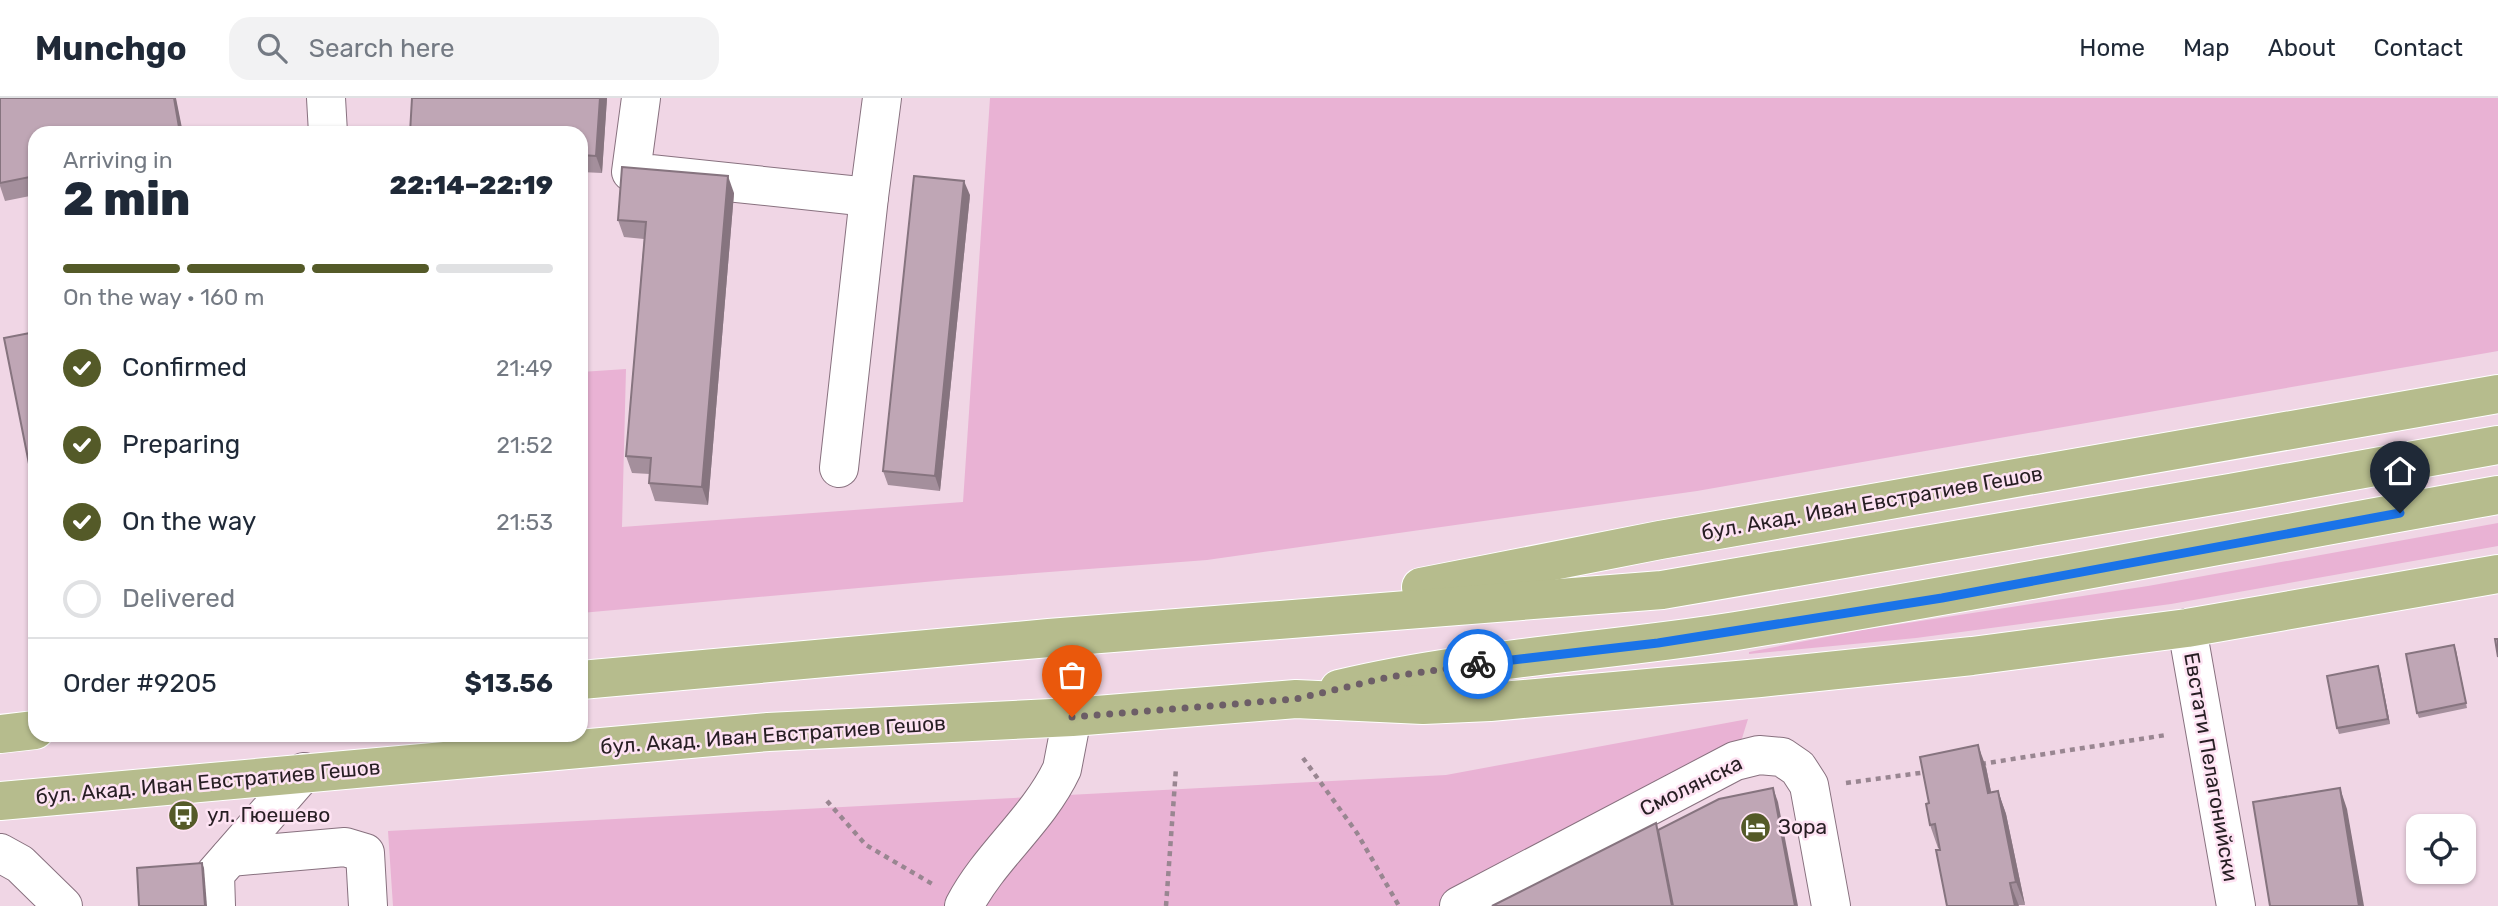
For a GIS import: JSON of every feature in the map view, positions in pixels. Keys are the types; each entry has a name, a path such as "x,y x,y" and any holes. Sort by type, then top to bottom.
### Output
{"main road":[{"name":"бул. Акад. Иван Евстратиев Гешов","path":"1247,622 1660,540 2498,394"},
{"name":"бул. Акад. Иван Евстратиев Гешов","path":"588,679 1247,622 1662,590 2498,445"},
{"name":"бул. Акад. Иван Евстратиев Гешов","path":"1296,699 1389,677 1658,643 1942,598 2498,495"},
{"name":"бул. Акад. Иван Евстратиев Гешов","path":"0,801 768,732 1072,717 1296,699 1423,705 1490,702 1826,671 2187,628 2498,574"},
{"path":"0,734 28,731"}],"street":[{"path":"326,98 327,126"},
{"path":"641,98 631,172 869,197"},
{"path":"839,468 882,98"},
{"name":"Евстати Пелагонийски","path":"2187,628 2236,906"},
{"path":"964,904 1059,777 1072,717"},
{"name":"Смолянска","path":"1460,906 1735,761 1759,755 1782,757 1798,768 1809,785 1831,906"},
{"path":"216,906 215,874 304,772"},
{"path":"230,857 345,847 365,853 368,906"},
{"path":"0,853 20,864 64,906"}],"path":[{"path":"1971,765 2205,730"},
{"path":"1303,758 1357,833 1399,906"},
{"path":"1166,906 1176,768"},
{"path":"1838,783 1930,771"},
{"path":"827,801 866,845 964,904"}],"shaded area":[{"path":"990,98 2498,98 2498,351 1697,491 1207,560 588,612 588,372 626,369 622,527 963,502"},
{"path":"2498,523 2498,546 2171,604 1916,638 1749,654 1862,630 2148,586"},
{"path":"1748,719 1735,761 1459,906 393,906 388,831 1446,775"}],"building":[{"path":"0,98 174,98 179,126 28,126 28,177 0,183"},
{"path":"412,98 600,98 596,156 588,155 588,126 410,126"},
{"path":"622,167 728,176 702,487 649,483 651,458 626,456 646,222 618,220"},
{"path":"914,176 964,181 935,476 883,471"},
{"path":"28,333 28,459 4,338"},
{"path":"2454,645 2466,703 2417,713 2406,654"},
{"path":"2378,666 2388,719 2337,728 2327,676"},
{"path":"1978,745 1988,793 1998,791 2016,882 2010,883 2015,906 1947,906 1936,850 1940,850 1935,824 1930,825 1926,804 1929,803 1920,757"},
{"path":"1773,788 1795,906 1673,906 1658,830 1719,799"},
{"path":"2340,788 2359,906 2270,906 2253,802"},
{"path":"1656,823 1672,906 1492,906"},
{"path":"202,863 205,906 139,906 137,868"}],"way so far":[{"path":"1072,717 1296,699 1389,677 1478,664"}],"place":[{"name":"ул. Гюешево","path":"184,815"},
{"name":"Зора","path":"1755,827"}],"route":[{"path":"1478,664 1658,643 1942,598 2400,513"}]}
